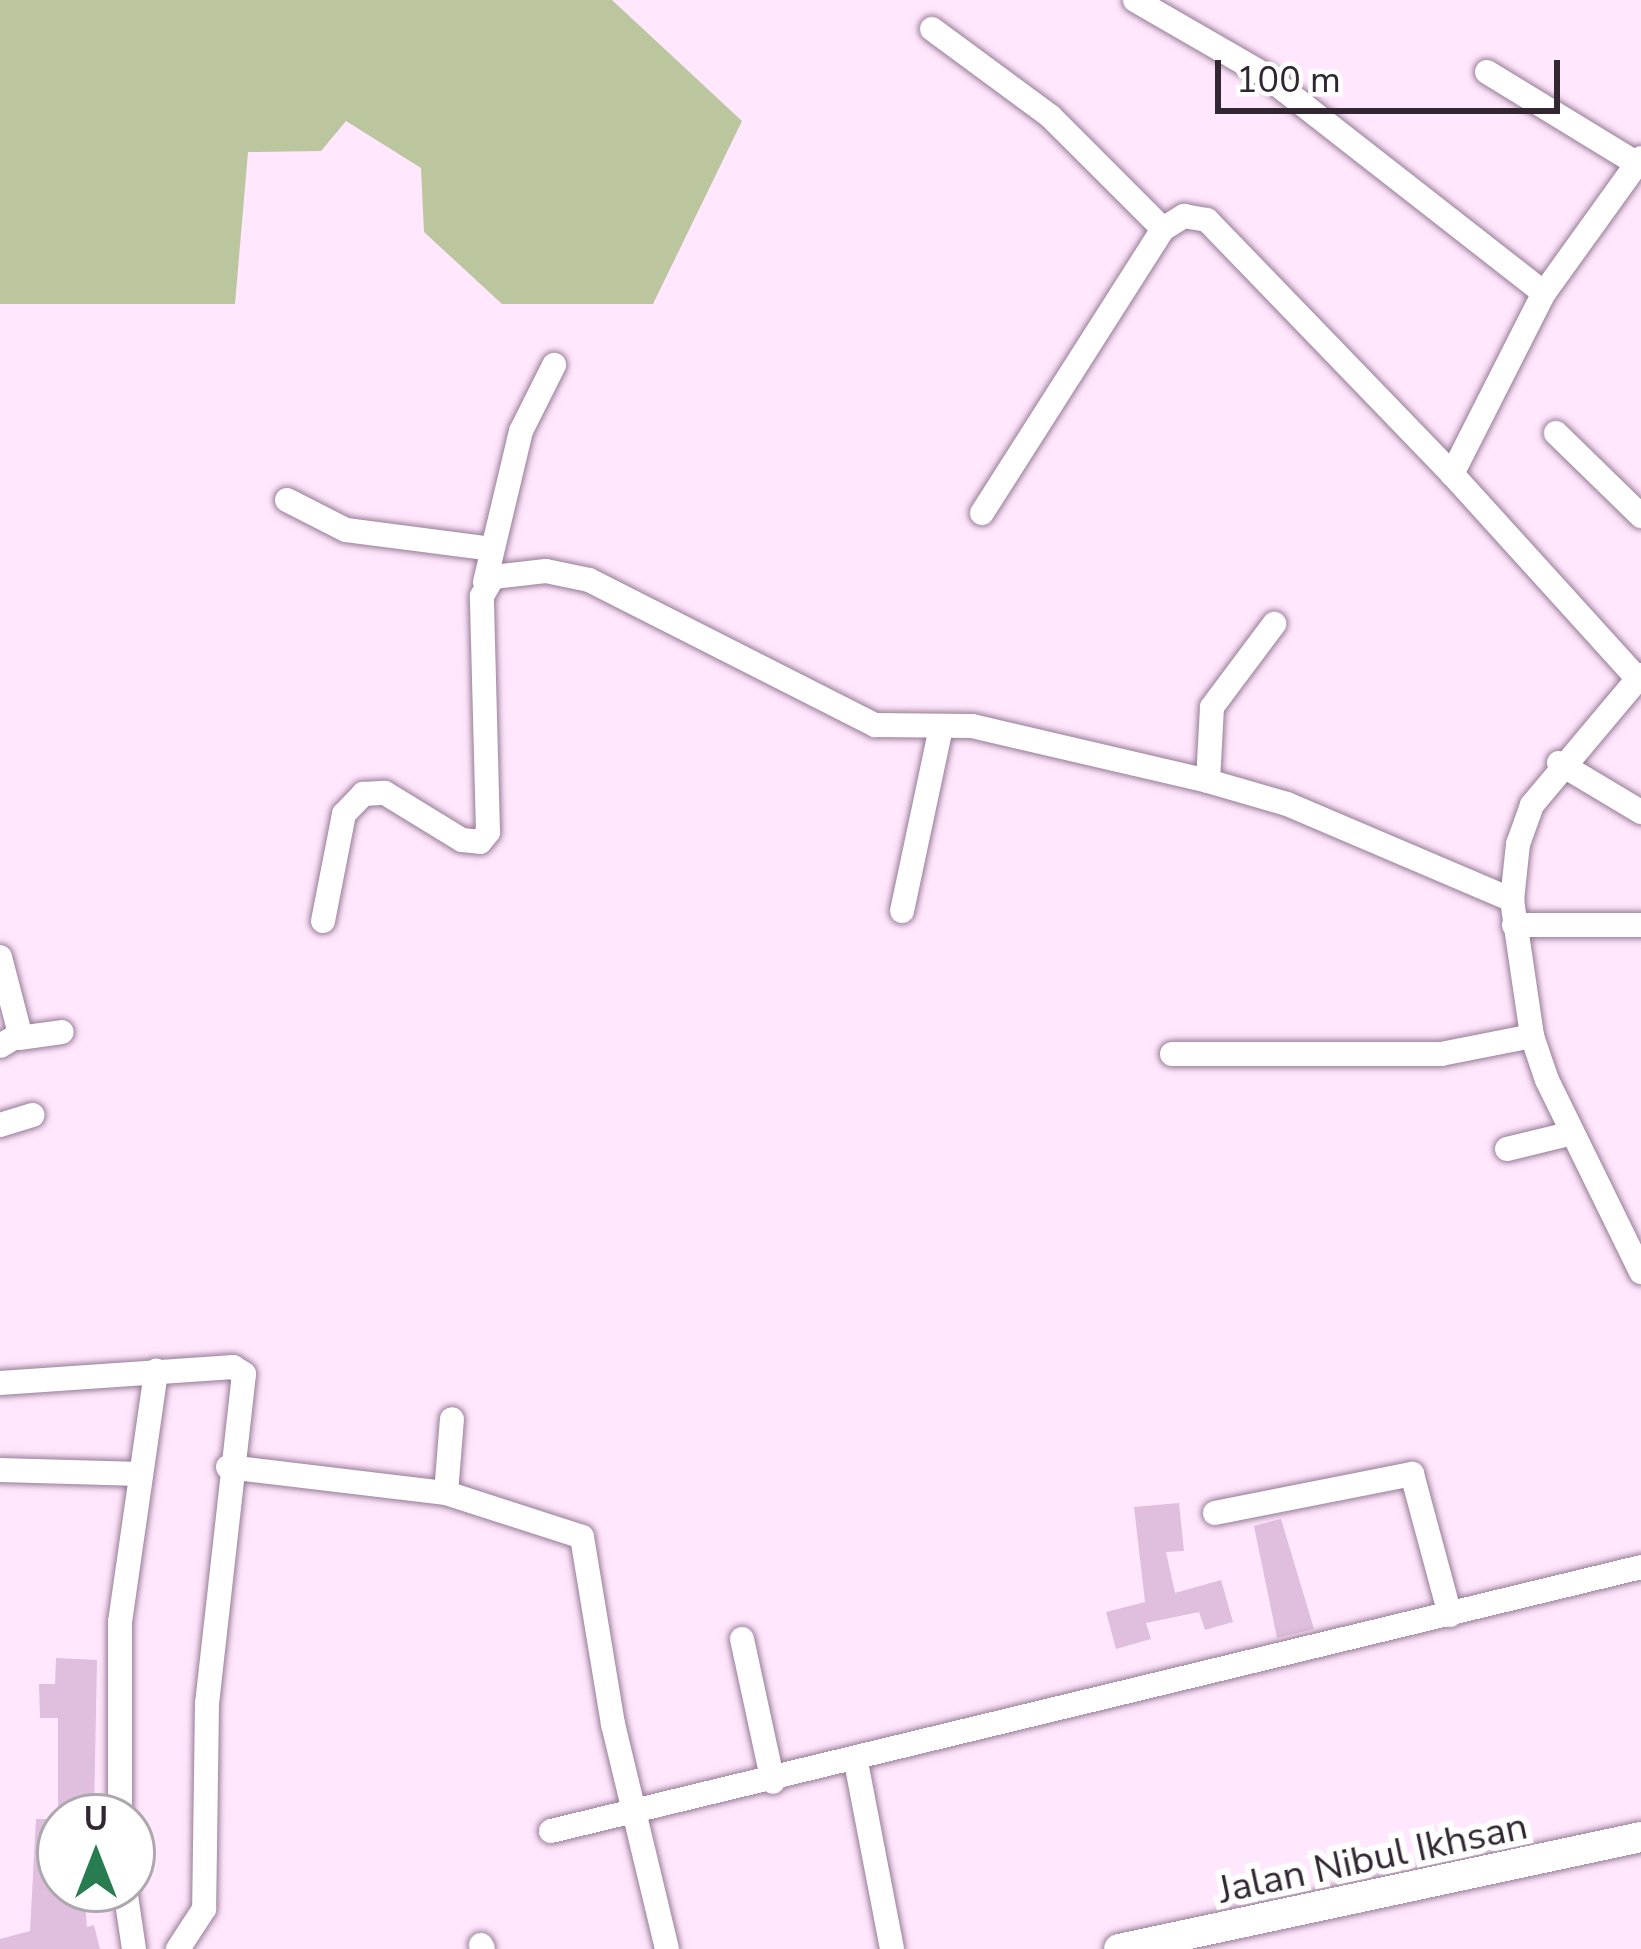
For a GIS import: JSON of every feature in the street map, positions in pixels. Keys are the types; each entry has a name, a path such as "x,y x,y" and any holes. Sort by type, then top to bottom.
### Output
{"street":[{"path":"1135,0 1265,76 1544,293"},
{"path":"932,28 1050,116 1163,229"},
{"path":"1452,474 1544,293 1638,160 1487,72"},
{"path":"982,513 1163,229 1184,216 1207,220 1639,676 1559,764 1517,844 1513,913 1532,1036 1569,1134 1640,1262"},
{"path":"323,921 344,814 363,794 385,793 462,840 480,842 488,832 484,582 520,431 554,364"},
{"path":"1556,433 1641,516"},
{"path":"287,500 346,530 492,549"},
{"path":"484,582 511,571 571,573 875,725 1014,735 1208,782 1287,804 1513,913 1641,925"},
{"path":"1208,782 1212,707 1274,624"},
{"path":"902,911 941,728"},
{"path":"1559,764 1641,812"},
{"path":"0,957 9,1042 62,1032"},
{"path":"1172,1054 1441,1054 1532,1036"},
{"path":"0,1125 33,1115"},
{"path":"1507,1149 1569,1134"},
{"path":"0,1383 233,1367 244,1374 229,1467 207,1703 204,1910 178,1949"},
{"path":"120,1793 120,1622 156,1371"},
{"path":"446,1493 452,1419"},
{"path":"229,1467 446,1493 582,1537 634,1811 667,1949"},
{"path":"0,1470 141,1474"},
{"path":"1215,1513 1408,1472 1450,1615"},
{"path":"551,1831 856,1762 1641,1567"},
{"path":"742,1640 772,1782"},
{"path":"856,1762 892,1949"},
{"name":"Jalan Nibul Ikhsan","path":"1119,1949 1174,1944 1641,1837"},
{"path":"126,1913 128,1947"}],"green space":[{"path":"0,0 612,0 742,121 653,304 502,304 424,232 421,168 346,121 321,151 248,152 235,304 0,304"}],"building":[{"path":"1179,1503 1184,1551 1166,1552 1175,1593 1221,1580 1233,1622 1205,1630 1199,1612 1146,1623 1151,1639 1116,1649 1106,1612 1145,1602 1134,1507"},
{"path":"1281,1519 1314,1629 1277,1638 1254,1526"},
{"path":"56,1658 97,1660 94,1793 58,1793 58,1718 40,1718 39,1684 55,1684"},
{"path":"36,1819 36,1913 86,1913 87,1927 94,1925 100,1949 0,1949 0,1939 30,1931"}]}
